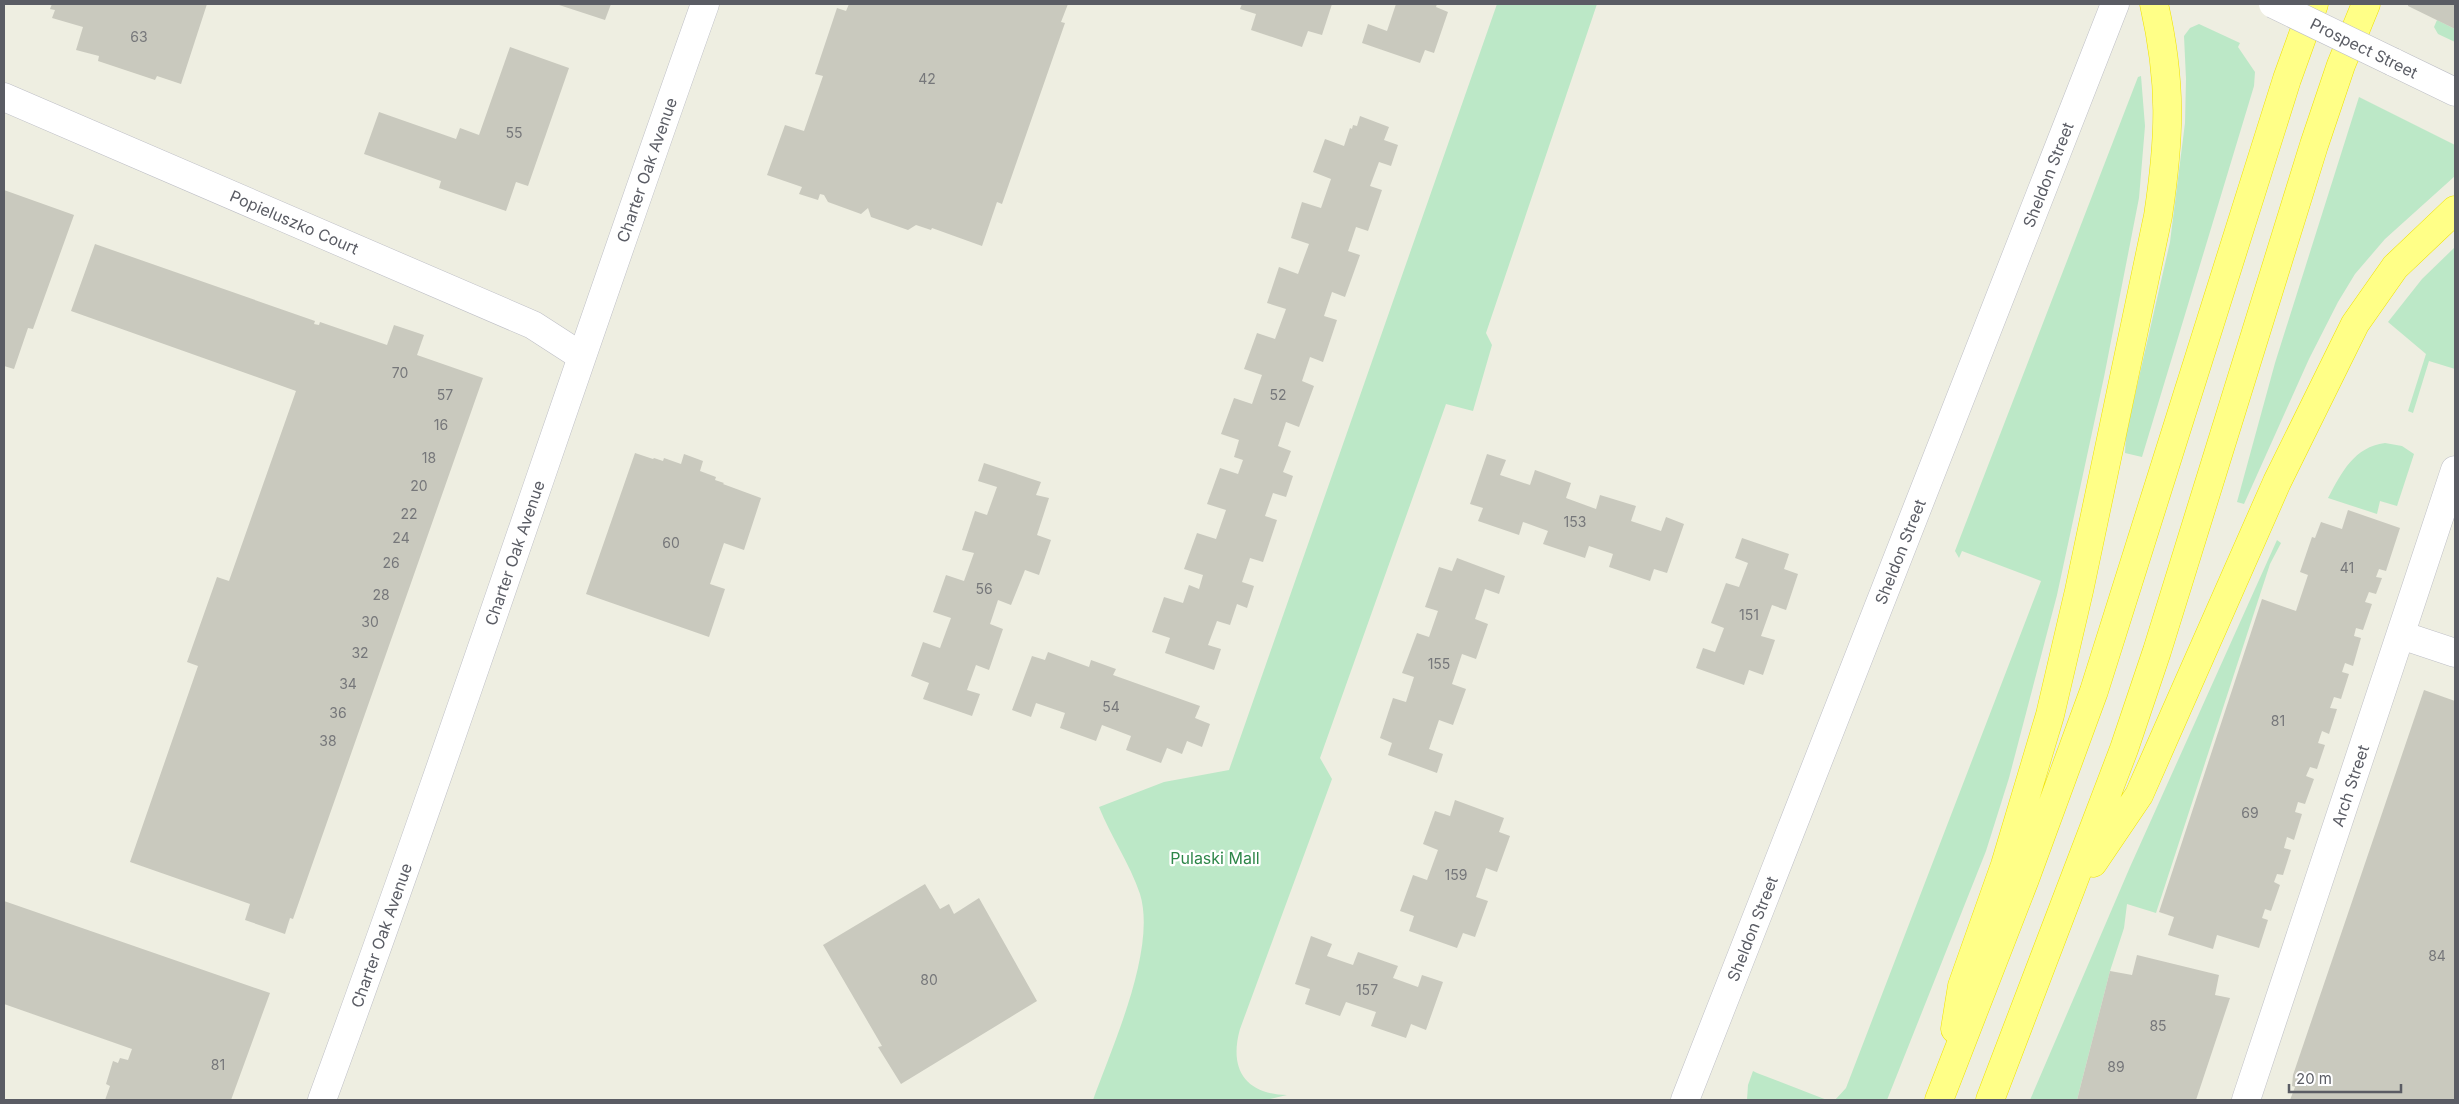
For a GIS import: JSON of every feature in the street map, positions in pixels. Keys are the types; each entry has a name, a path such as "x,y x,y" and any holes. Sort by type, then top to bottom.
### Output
{"highway":[{"path":"1943,1090 1962,986 2005,865 2028,791 2066,647 2158,216 2166,154 2168,101 2166,65 2154,4"},
{"path":"1943,1090 2025,879 2094,691 2287,79 2314,4"},
{"path":"1990,1100 2068,899 2146,684 2314,145 2341,65 2366,4"},
{"path":"2068,899 2139,795 2277,482 2355,324 2395,267 2455,210"}],"street":[{"name":"Charter Oak Avenue","path":"322,1100 408,863 581,356 705,4"},
{"name":"Sheldon Street","path":"1685,1100 2115,4"},
{"name":"Prospect Street","path":"2273,4 2455,92"},
{"name":"Popieluszko Court","path":"4,97 533,325 581,356"},
{"name":"Arch Street","path":"2246,1100 2455,470"},
{"path":"2401,635 2455,654"}],"green space":[{"name":"Pulaski Mall","path":"1497,4 1597,4 1486,333 1492,345 1473,411 1446,404 1320,758 1332,779 1240,1029 1237,1056 1243,1076 1250,1084 1260,1090 1287,1095 1266,1100 1093,1100 1130,998 1138,969 1144,916 1136,883 1099,807 1164,782 1229,770"},
{"path":"2437,20 2455,29 2455,42 2438,34 2434,27"},
{"path":"2199,24 2240,43 2238,47 2255,72 2254,86 2142,457 2125,453 2126,434 2170,242 2185,123 2186,79 2184,36 2190,28"},
{"path":"2141,76 2145,126 2139,198 2104,377 2057,595 2009,778 1986,851 1887,1100 1835,1100 1846,1088 2041,581 1962,551 1959,558 1955,551 2138,77"},
{"path":"2359,97 2455,145 2455,176 2385,239 2355,274 2338,302 2309,359 2244,504 2237,502 2275,363"},
{"path":"2455,247 2455,369 2429,361 2413,413 2408,411 2426,354 2388,322 2422,279"},
{"path":"2385,443 2402,446 2414,454 2397,506 2380,501 2377,514 2328,498 2344,470 2357,455 2374,445"},
{"path":"2277,540 2281,543 2270,564 2156,913 2127,904 2124,928 2110,971 2077,1100 2030,1100 2130,867"},
{"path":"1753,1071 1827,1100 1747,1100 1748,1085"}],"building":[{"path":"52,4 207,4 181,84 157,76 155,80 98,61 99,56 76,50 83,27 52,18 55,10 50,9"},
{"path":"556,4 611,4 605,20"},
{"path":"849,4 1068,4 1061,22 1065,23 1002,204 997,202 982,246 932,228 931,230 916,225 908,230 871,217 868,208 861,214 828,202 824,195 820,194 818,200 799,194 802,187 767,175 785,125 804,131 823,76 815,74 837,8 846,11"},
{"path":"1242,4 1332,4 1322,35 1308,31 1302,47 1251,30 1256,14 1240,9"},
{"path":"1396,4 1437,4 1436,7 1448,12 1434,53 1425,50 1420,63 1362,43 1368,24 1387,31"},
{"path":"2408,4 2455,4 2455,29 2408,6"},
{"path":"510,47 569,68 528,186 516,182 506,211 439,188 441,181 364,154 379,112 456,139 460,128 479,135"},
{"path":"1360,116 1389,127 1384,140 1398,145 1391,166 1379,162 1370,186 1382,190 1368,231 1356,227 1348,251 1360,255 1345,297 1332,292 1324,316 1337,320 1323,362 1310,357 1302,381 1314,386 1299,427 1286,422 1278,446 1291,451 1283,472 1293,476 1286,497 1273,493 1265,516 1277,520 1263,562 1250,558 1242,582 1254,586 1247,608 1237,604 1230,625 1217,621 1208,645 1221,649 1214,670 1165,653 1170,638 1152,632 1164,597 1183,603 1189,585 1199,589 1203,575 1184,569 1197,533 1216,539 1226,510 1207,504 1220,468 1238,474 1243,460 1234,457 1239,440 1221,434 1234,398 1252,404 1262,375 1244,369 1257,333 1275,339 1286,309 1267,303 1279,267 1298,274 1309,244 1291,238 1302,202 1321,208 1331,179 1313,172 1325,139 1344,146 1350,128 1352,129 1353,125 1357,126"},
{"path":"4,190 74,215 33,329 28,328 14,369 4,366"},
{"path":"95,244 315,321 314,324 319,325 320,322 387,345 394,325 424,335 417,355 483,378 293,919 290,918 285,934 245,920 250,904 130,862 198,666 187,662 217,577 229,581 296,391 71,311"},
{"path":"635,453 663,461 664,458 681,464 684,454 703,461 700,471 716,477 715,480 761,498 744,550 724,543 710,584 725,589 709,637 586,594"},
{"path":"1487,454 1506,460 1500,475 1530,485 1535,470 1571,483 1566,498 1596,509 1600,495 1636,506 1631,521 1661,531 1666,517 1684,524 1667,573 1654,569 1650,581 1609,567 1613,554 1589,546 1585,558 1543,544 1548,531 1523,522 1519,535 1478,521 1483,508 1470,504"},
{"path":"984,463 1041,482 1036,495 1049,498 1037,535 1051,540 1039,575 1025,570 1011,605 998,600 990,624 1003,629 989,670 976,665 967,690 980,694 972,716 923,699 929,683 911,676 923,642 940,648 951,618 933,612 946,575 964,581 974,553 962,550 975,511 987,515 997,487 978,481"},
{"path":"2348,510 2400,528 2386,571 2379,569 2376,577 2382,578 2376,594 2369,592 2365,602 2372,604 2363,630 2356,628 2354,636 2361,638 2353,666 2345,663 2342,672 2349,674 2341,699 2334,697 2330,708 2337,709 2329,734 2322,731 2318,743 2325,745 2317,769 2310,767 2306,776 2314,779 2305,804 2298,802 2295,812 2302,814 2294,840 2287,837 2284,848 2291,850 2283,875 2277,874 2274,882 2280,885 2271,911 2265,909 2262,918 2268,920 2259,948 2217,935 2213,949 2168,935 2174,917 2159,912 2262,599 2296,611 2308,575 2300,572 2312,537 2315,538 2321,522 2342,529"},
{"path":"1742,538 1789,554 1784,569 1798,574 1786,610 1772,605 1761,636 1775,640 1763,675 1749,670 1744,685 1696,668 1703,648 1715,652 1724,628 1711,623 1726,583 1739,587 1748,563 1735,558"},
{"path":"1457,558 1505,576 1499,594 1485,589 1475,619 1488,624 1476,659 1462,654 1452,684 1466,689 1453,725 1439,720 1429,749 1443,754 1437,773 1388,755 1392,743 1380,738 1393,698 1406,702 1414,677 1402,673 1417,633 1429,637 1438,611 1425,607 1439,567 1452,571"},
{"path":"1048,652 1089,667 1091,660 1116,669 1113,675 1200,706 1195,718 1210,724 1202,747 1187,741 1182,754 1167,748 1161,763 1126,750 1131,736 1102,725 1096,741 1060,728 1065,713 1036,703 1031,717 1012,710 1032,656 1045,660"},
{"path":"2424,690 2455,701 2455,1100 2290,1100 2295,1087 2292,1086 2293,1075"},
{"path":"1455,800 1504,818 1499,832 1510,836 1497,872 1486,868 1476,897 1488,901 1475,937 1463,933 1457,948 1409,931 1414,916 1400,911 1413,875 1427,880 1438,850 1423,844 1435,811 1450,816"},
{"path":"925,884 940,909 949,904 954,914 979,898 1037,1001 901,1084 878,1047 882,1046 823,945"},
{"path":"4,901 270,993 231,1100 105,1100 110,1086 106,1084 113,1061 118,1063 120,1058 128,1060 132,1049 4,1004"},
{"path":"1311,936 1332,944 1327,956 1353,965 1358,952 1398,966 1393,978 1418,987 1422,975 1443,982 1426,1030 1411,1024 1406,1038 1371,1026 1376,1012 1346,1002 1340,1016 1305,1004 1310,989 1295,984"},
{"path":"2137,955 2219,975 2215,995 2230,998 2196,1100 2077,1100 2110,971 2132,975"}]}
